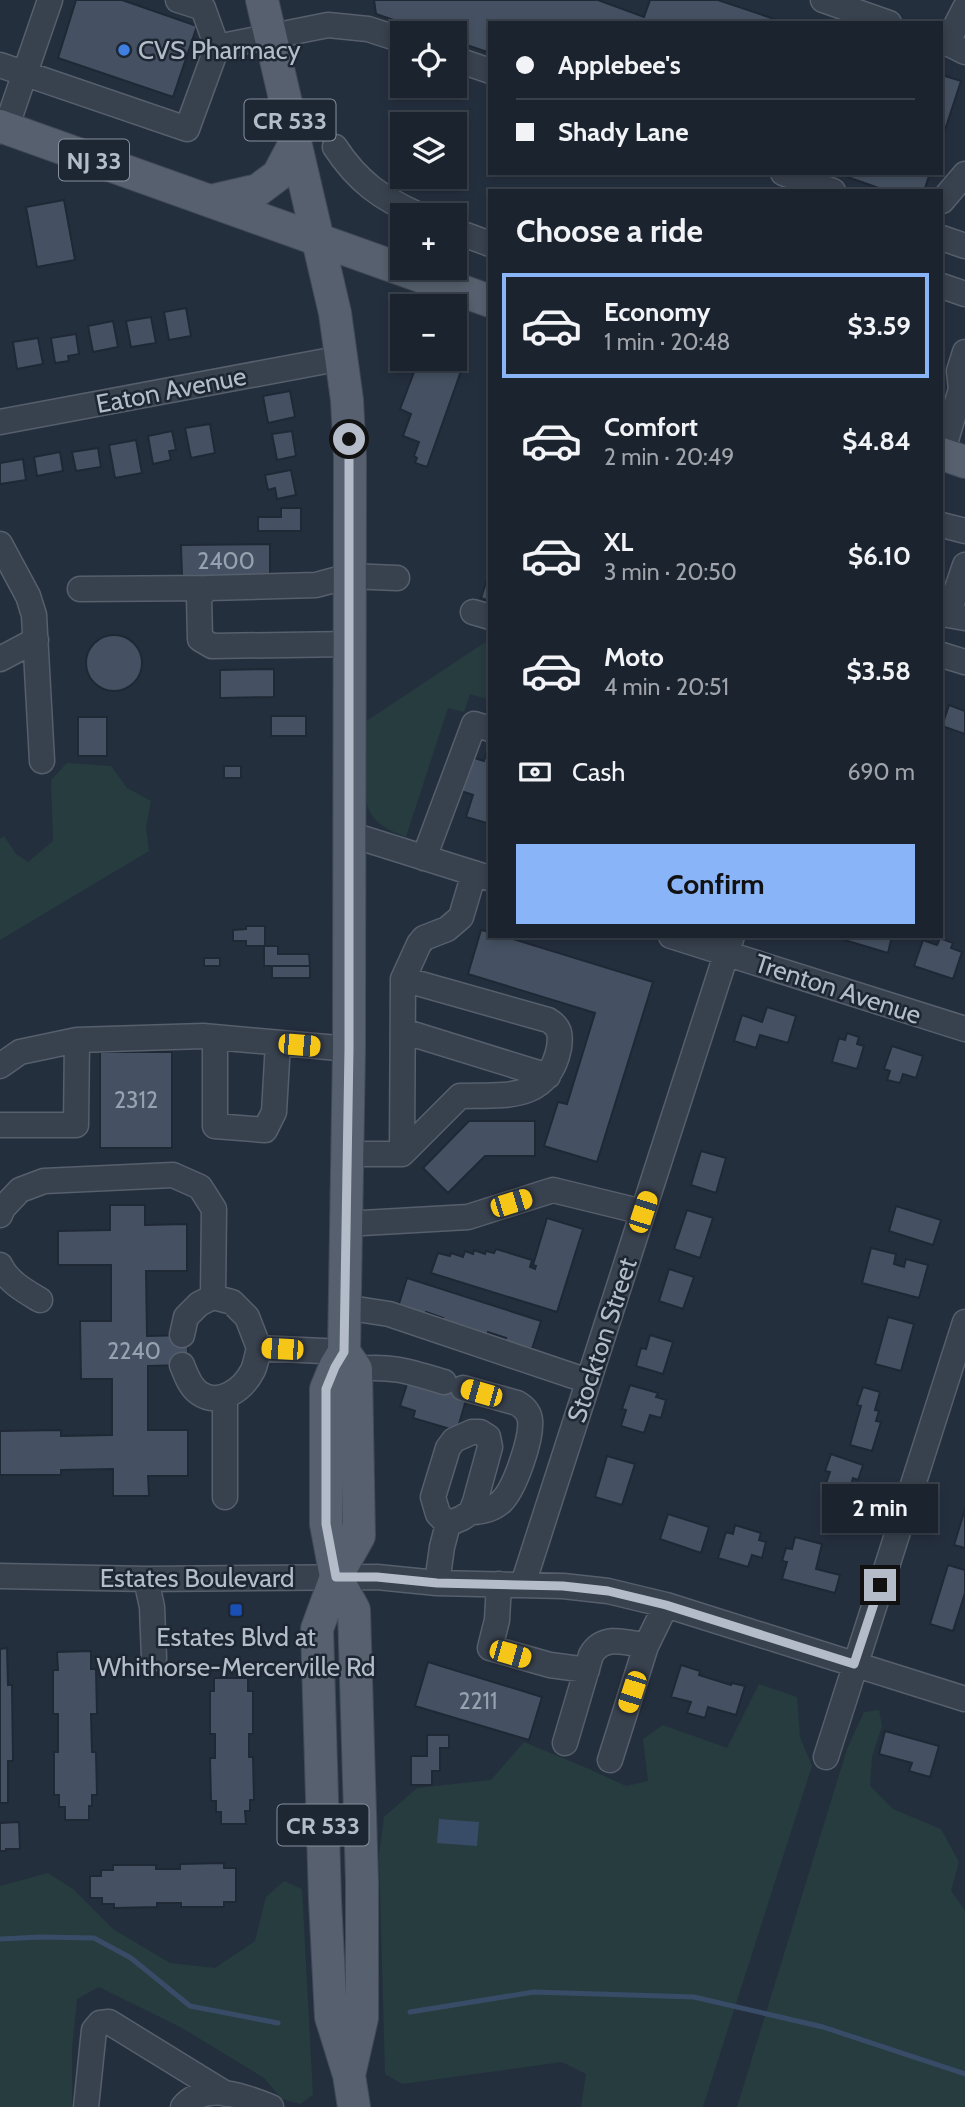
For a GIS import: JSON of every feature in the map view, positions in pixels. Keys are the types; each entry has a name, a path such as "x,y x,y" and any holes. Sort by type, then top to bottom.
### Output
{"main road":[{"name":"CR 533","path":"262,0 335,313 347,400 350,458 349,1049 344,1307 350,1361 359,1536 336,1577 354,1610 362,1882 362,2018 349,2075 354,2107"},
{"name":"NJ 33","path":"2,128 318,240 390,261"},
{"path":"210,201 258,190 278,175 295,143"},
{"name":"NJ 33","path":"448,280 488,301"},
{"path":"943,454 965,462"}],"street":[{"path":"2,128 29,62 50,0"},
{"path":"0,65 29,62 187,129 217,47 204,8 178,0"},
{"path":"823,0 883,21"},
{"path":"951,45 965,8"},
{"path":"217,47 328,25 368,29 390,36"},
{"path":"467,63 488,70"},
{"path":"335,147 346,164 365,183 392,203"},
{"path":"943,200 965,174"},
{"path":"789,175 827,189"},
{"path":"467,235 488,243"},
{"path":"943,239 965,246"},
{"path":"943,286 965,294"},
{"path":"943,450 965,352"},
{"name":"Eaton Avenue","path":"0,422 342,358"},
{"path":"943,525 965,531"},
{"path":"0,544 28,596 34,615 42,761"},
{"path":"964,572 948,615 965,618"},
{"path":"80,589 316,585 349,576 397,578"},
{"path":"208,588 199,597 200,639 212,646 349,644"},
{"path":"0,659 36,640"},
{"path":"943,655 965,662"},
{"path":"424,858 474,724 488,728"},
{"path":"349,834 482,876 461,917 447,929 424,938 419,944 403,979 402,1154"},
{"name":"Trenton Avenue","path":"684,938 729,945 965,1030"},
{"name":"Stockton Street","path":"587,1670 550,1665 489,1648 497,1620 588,1381 729,945"},
{"path":"347,1154 402,1154 460,1096 519,1094 535,1087 548,1076 555,1062 560,1032 556,1025 548,1020 403,979"},
{"path":"403,1031 548,1076"},
{"path":"0,1066 20,1052 77,1040 215,1037 349,1049"},
{"path":"215,1037 215,1126 265,1130 274,1112 278,1043"},
{"path":"0,1125 76,1125 77,1040"},
{"path":"0,1215 20,1190 44,1181 173,1175 200,1187 214,1209 213,1297"},
{"path":"345,1224 468,1217 553,1190 643,1212"},
{"path":"0,1265 4,1274 25,1292 40,1300"},
{"path":"182,1335 186,1317 199,1304 213,1297 232,1302 247,1317 259,1348 253,1369 236,1392 220,1399 200,1395 189,1382 182,1365"},
{"path":"344,1307 389,1314 588,1381"},
{"path":"825,1757 965,1322"},
{"path":"259,1348 403,1369 517,1403 525,1408 530,1417 529,1434 513,1483 503,1501 492,1509 471,1512 448,1524"},
{"path":"225,1397 225,1497"},
{"path":"448,1524 438,1514 433,1497 448,1448 463,1434 480,1432 488,1437 490,1447 471,1512"},
{"path":"437,1583 448,1524"},
{"name":"Estates Boulevard","path":"0,1576 146,1579 377,1577 437,1583 563,1586 608,1591 666,1605 965,1699"},
{"path":"146,1579 152,1607 154,1658"},
{"path":"610,1760 646,1646 666,1605"},
{"path":"565,1743 596,1646 605,1641 618,1641 646,1646"},
{"path":"86,2107 93,2030 100,2023 108,2022 226,2094"},
{"path":"183,2107 189,2100 211,2092 262,2105"}],"green space":[{"path":"488,640 488,699 470,694 464,712 448,708 406,837 380,824 368,808 365,722"},
{"path":"67,763 111,766 127,788 151,801 146,828 149,851 0,940 0,839 4,836 16,854 28,862 53,841 51,780"},
{"path":"759,1684 797,1697 800,1737 812,1766 703,2107 581,2107 586,2074 562,2062 402,2084 385,2074 379,1854 384,1817 417,1788 491,1780 524,1742 626,1786 648,1781 643,1739 663,1725 727,1748"},
{"path":"879,1710 882,1726 872,1757 870,1786 893,1809 941,1829 959,1862 951,1891 965,1910 965,2107 737,2107 847,1749 864,1712"},
{"path":"48,1873 73,1889 113,1929 170,1963 215,1968 255,1941 266,1897 284,1881 302,1889 313,2095 300,2104 282,2099 264,2078 182,2028 99,1987 77,1999 72,2049 72,2107 0,2107 0,1886"}],"water":[{"path":"439,1819 479,1822 477,1846 437,1843"}],"building":[{"name":"CVS Pharmacy","path":"76,0 122,0 197,26 173,97 58,58"},
{"path":"374,0 598,0 644,17 650,0 718,0 780,21 488,21 488,52 467,45 467,21 397,21 376,14"},
{"path":"943,75 961,81 943,136"},
{"path":"842,175 929,175 925,189 881,189"},
{"path":"64,200 75,260 37,267 26,207"},
{"path":"186,308 191,336 169,340 164,312"},
{"path":"151,317 156,343 131,347 126,321"},
{"path":"113,321 118,347 93,352 88,326"},
{"path":"76,334 79,354 68,356 69,361 55,363 51,338"},
{"path":"38,338 43,364 17,369 13,342"},
{"path":"414,371 461,371 427,467 415,463 417,458 414,456 419,442 403,436 411,414 400,409"},
{"path":"290,391 295,417 268,423 263,396"},
{"path":"210,424 215,453 191,458 185,428"},
{"path":"172,431 176,450 169,451 171,460 153,464 148,436"},
{"path":"292,431 296,456 277,460 272,434"},
{"path":"136,440 142,473 115,478 109,445"},
{"path":"98,448 101,467 76,471 72,452"},
{"path":"60,452 63,471 37,476 34,457"},
{"path":"23,459 26,480 0,484 0,463"},
{"path":"291,470 296,495 277,499 275,488 268,490 265,475"},
{"path":"281,508 301,508 301,531 258,531 258,517 281,517"},
{"path":"270,544 270,576 182,577 181,545"},
{"path":"488,576 488,600 481,598"},
{"path":"114,635 134,643 142,663 134,683 114,691 94,683 86,663 94,643"},
{"path":"274,669 274,697 220,698 220,670"},
{"path":"949,705 965,711 965,734 943,726"},
{"path":"271,716 306,716 306,736 271,736"},
{"path":"78,717 107,717 107,756 78,756"},
{"path":"488,748 488,823 466,817 473,795 458,790 468,756 484,761"},
{"path":"224,766 241,766 241,778 224,778"},
{"path":"246,926 265,926 265,946 278,946 278,954 309,954 310,966 264,966 264,946 246,946 246,941 233,941 233,930 246,929"},
{"path":"481,930 488,932 488,938 510,938 653,982 597,1162 544,1146 558,1102 567,1104 595,1013 468,974"},
{"path":"841,938 892,938 888,953"},
{"path":"940,938 953,943 951,948 962,952 953,979 914,966 923,940 937,945"},
{"path":"204,958 220,958 220,966 204,966"},
{"path":"272,966 310,966 310,978 272,978"},
{"path":"767,1007 796,1016 788,1043 760,1035 756,1048 734,1041 742,1015 762,1022"},
{"path":"847,1033 859,1037 857,1044 864,1046 857,1069 832,1062 839,1038 845,1040"},
{"path":"892,1046 923,1056 916,1078 903,1074 900,1083 887,1080 890,1071 884,1069"},
{"path":"100,1052 172,1052 172,1148 100,1148"},
{"path":"469,1121 535,1121 535,1156 485,1156 448,1193 423,1168"},
{"path":"701,1151 726,1158 716,1193 691,1185"},
{"path":"110,1205 145,1205 145,1225 187,1224 187,1271 146,1271 147,1336 188,1335 188,1365 148,1366 148,1430 188,1430 188,1476 148,1476 149,1496 113,1496 113,1469 61,1470 61,1475 0,1475 0,1431 61,1430 61,1436 112,1435 112,1379 81,1379 80,1321 111,1321 111,1265 58,1265 58,1231 110,1230"},
{"path":"896,1206 941,1220 933,1245 889,1231"},
{"path":"687,1210 713,1218 700,1258 674,1249"},
{"path":"547,1218 583,1229 557,1312 431,1273 438,1253 463,1257 465,1251 473,1254 474,1250 485,1254 486,1251 494,1253 496,1249 532,1260 530,1267 535,1269 536,1266 533,1265"},
{"path":"871,1248 896,1254 894,1264 904,1267 906,1259 928,1265 919,1298 862,1283"},
{"path":"669,1269 694,1277 683,1309 659,1301"},
{"path":"407,1278 541,1321 532,1349 505,1341 506,1338 488,1332 487,1336 442,1322 443,1318 426,1312 424,1315 398,1307"},
{"path":"888,1317 914,1324 901,1371 875,1364"},
{"path":"650,1335 673,1342 663,1374 636,1366 641,1348 646,1349"},
{"path":"446,1376 465,1381 466,1400 457,1431 413,1418 415,1411 400,1406 408,1381"},
{"path":"630,1385 658,1393 656,1397 666,1400 661,1418 650,1415 644,1433 621,1426 626,1410 622,1409"},
{"path":"863,1387 880,1392 875,1410 879,1411 876,1421 881,1422 872,1451 850,1445 861,1406 857,1405"},
{"path":"831,1454 863,1465 858,1480 853,1478 847,1497 824,1489 830,1472 825,1471"},
{"path":"607,1456 635,1464 622,1505 595,1497"},
{"path":"965,1509 965,1548 954,1545"},
{"path":"668,1514 709,1527 701,1553 660,1539"},
{"path":"735,1525 761,1533 759,1540 766,1542 762,1558 752,1555 748,1567 718,1558 726,1532 733,1534"},
{"path":"795,1537 822,1544 816,1569 840,1575 835,1593 782,1579 787,1562 782,1561 786,1548 792,1549"},
{"path":"948,1565 965,1570 965,1593 953,1631 930,1624"},
{"path":"7,1648 8,1685 12,1685 13,1761 8,1761 8,1803 0,1803 0,1649"},
{"path":"91,1651 91,1669 96,1669 97,1714 91,1714 92,1752 96,1752 97,1795 92,1795 89,1820 65,1820 65,1807 59,1807 59,1795 54,1795 54,1752 58,1752 58,1714 53,1714 53,1670 58,1670 57,1652"},
{"path":"428,1662 542,1697 529,1740 415,1706"},
{"path":"681,1665 700,1671 699,1675 731,1685 745,1686 736,1715 708,1707 705,1718 687,1713 691,1702 671,1697"},
{"path":"214,1678 248,1678 248,1691 253,1691 253,1734 249,1734 249,1757 253,1757 254,1800 250,1800 250,1811 245,1811 246,1824 221,1824 221,1812 216,1812 216,1801 211,1801 210,1758 215,1758 215,1734 210,1734 210,1691 214,1691"},
{"path":"885,1731 939,1746 930,1777 909,1771 912,1763 879,1754"},
{"path":"427,1735 449,1735 449,1748 440,1748 440,1771 432,1771 432,1785 411,1785 411,1756 427,1756"},
{"path":"19,1822 20,1849 0,1851 0,1823"},
{"path":"224,1863 224,1868 236,1868 236,1902 224,1902 224,1907 181,1907 181,1903 157,1903 157,1907 114,1908 114,1904 102,1904 102,1898 90,1898 90,1876 101,1876 101,1870 113,1870 113,1865 156,1865 156,1869 180,1869 180,1864"}],"waterway":[{"path":"0,1939 94,1938 131,1958 190,2006 278,2023"},
{"path":"410,2012 534,1992 694,1997 823,2027 965,2074"}],"place":[{"name":"CVS Pharmacy","path":"124,50"},
{"name":"Estates Blvd at Whithorse-Mercerville Rd","path":"236,1610"}],"route":[{"path":"349,439 349,1049 344,1352 326,1389 326,1524 336,1577 563,1586 608,1591 653,1601 854,1664 880,1585"}]}
